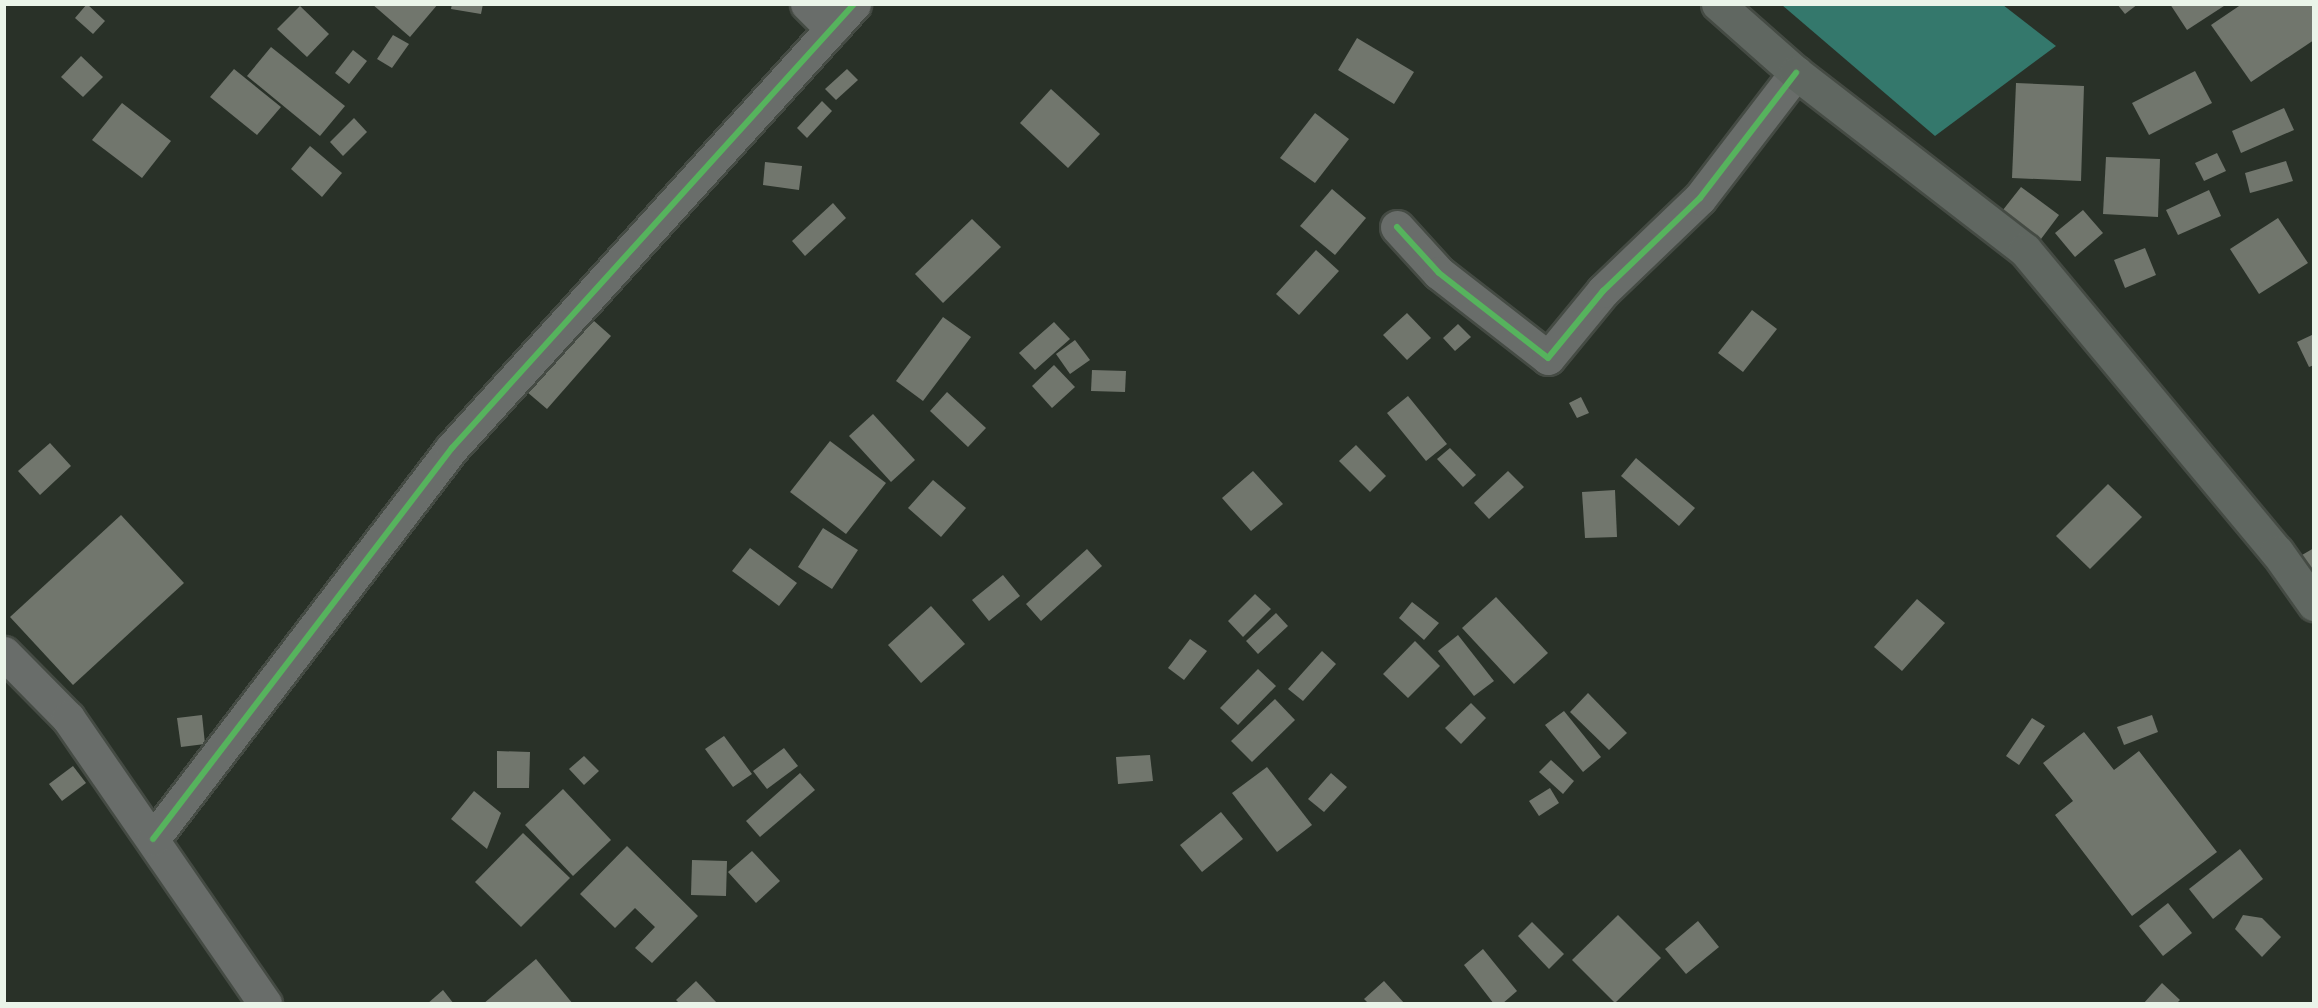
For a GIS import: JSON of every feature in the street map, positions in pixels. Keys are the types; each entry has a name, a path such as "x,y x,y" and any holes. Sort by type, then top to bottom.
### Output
{"main road":[{"path":"1718,4 1796,73 2025,250 2277,552 2313,604"}],"street":[{"path":"807,4 832,29"},
{"path":"153,839 452,448 854,4"},
{"path":"1397,227 1439,273 1548,358 1604,291 1700,198 1796,73"},
{"path":"4,653 68,718 265,1004"}],"water":[{"path":"1782,5 2003,5 2056,46 1935,136"}],"building":[{"path":"87,4 105,21 93,34 75,18"},
{"path":"372,4 438,4 410,37"},
{"path":"452,4 483,4 481,14 451,9"},
{"path":"2117,4 2138,4 2125,14"},
{"path":"2170,4 2227,4 2187,30"},
{"path":"2242,4 2314,4 2314,40 2251,82 2211,25"},
{"path":"300,6 329,34 307,57 277,29"},
{"path":"393,35 409,44 392,68 377,59"},
{"path":"1357,38 1414,72 1394,104 1338,70"},
{"path":"271,47 345,106 320,136 247,76"},
{"path":"353,50 367,61 349,84 335,73"},
{"path":"81,56 103,77 83,97 61,77"},
{"path":"234,69 281,107 257,135 210,97"},
{"path":"847,69 858,80 836,100 825,89"},
{"path":"2195,71 2212,103 2149,135 2132,103"},
{"path":"2016,83 2084,86 2081,181 2012,178"},
{"path":"1051,89 1100,134 1068,168 1020,123"},
{"path":"822,101 832,111 807,138 797,128"},
{"path":"122,103 171,141 142,178 92,140"},
{"path":"2284,108 2294,130 2241,153 2232,131"},
{"path":"1315,113 1349,139 1315,183 1280,158"},
{"path":"354,118 367,132 343,156 330,142"},
{"path":"310,146 342,173 322,197 291,169"},
{"path":"2217,153 2226,171 2204,181 2195,163"},
{"path":"2106,157 2160,159 2158,217 2103,214"},
{"path":"2286,161 2293,181 2250,193 2245,173"},
{"path":"765,162 802,166 799,190 763,185"},
{"path":"2021,187 2059,215 2038,243 1999,215"},
{"path":"1332,189 1366,218 1335,255 1300,226"},
{"path":"2209,190 2221,216 2178,235 2166,210"},
{"path":"833,203 846,218 805,256 792,241"},
{"path":"2083,210 2103,233 2075,257 2055,233"},
{"path":"2278,218 2308,263 2259,294 2230,249"},
{"path":"972,219 1001,247 943,303 915,274"},
{"path":"2145,248 2156,275 2125,288 2114,260"},
{"path":"1316,250 1339,271 1299,315 1276,294"},
{"path":"1752,310 1777,329 1743,372 1718,353"},
{"path":"585,313 611,336 547,409 520,386"},
{"path":"1407,313 1431,338 1407,360 1383,335"},
{"path":"943,317 971,337 923,401 896,381"},
{"path":"1054,322 1070,339 1035,370 1019,353"},
{"path":"1458,324 1471,337 1455,351 1443,338"},
{"path":"2314,334 2314,365 2309,367 2297,342"},
{"path":"1075,340 1090,360 1070,374 1056,354"},
{"path":"1054,365 1075,387 1052,408 1032,386"},
{"path":"1092,370 1126,371 1125,392 1091,391"},
{"path":"947,392 986,428 968,447 930,411"},
{"path":"1408,396 1447,444 1426,461 1387,413"},
{"path":"1581,397 1589,413 1577,418 1569,403"},
{"path":"873,414 915,460 891,482 849,436"},
{"path":"830,441 886,483 846,534 790,492"},
{"path":"50,443 71,466 40,495 18,471"},
{"path":"1356,445 1386,476 1370,492 1339,461"},
{"path":"1450,448 1476,475 1463,487 1437,459"},
{"path":"1636,458 1695,508 1679,526 1621,476"},
{"path":"1253,471 1283,504 1251,531 1222,498"},
{"path":"1508,471 1524,487 1489,519 1474,503"},
{"path":"933,480 966,508 941,537 908,508"},
{"path":"2108,484 2142,517 2090,569 2056,536"},
{"path":"1615,490 1617,537 1585,538 1582,492"},
{"path":"121,515 184,583 73,685 10,617"},
{"path":"823,528 858,550 832,589 798,567"},
{"path":"750,548 797,583 779,606 732,571"},
{"path":"2314,548 2314,573 2302,555"},
{"path":"1087,549 1102,566 1041,621 1026,604"},
{"path":"1003,575 1020,596 989,621 972,600"},
{"path":"1255,594 1271,609 1243,637 1228,621"},
{"path":"1496,597 1548,653 1514,684 1462,628"},
{"path":"1917,599 1945,623 1902,671 1874,647"},
{"path":"1412,602 1439,623 1424,640 1399,618"},
{"path":"931,606 965,644 921,683 888,645"},
{"path":"1276,613 1288,626 1258,654 1246,641"},
{"path":"1458,635 1494,681 1474,696 1438,651"},
{"path":"1190,639 1207,651 1184,680 1168,668"},
{"path":"1415,641 1440,666 1408,698 1383,674"},
{"path":"1322,651 1336,664 1303,701 1288,689"},
{"path":"1258,669 1276,686 1238,725 1220,708"},
{"path":"1588,693 1627,733 1609,750 1570,712"},
{"path":"1275,699 1295,720 1252,762 1231,741"},
{"path":"1471,703 1486,718 1461,744 1445,728"},
{"path":"1564,711 1601,757 1583,772 1545,725"},
{"path":"202,715 205,744 181,747 177,718"},
{"path":"2152,715 2158,732 2124,745 2117,727"},
{"path":"2032,718 2045,726 2019,765 2006,756"},
{"path":"2084,732 2114,770 2139,751 2217,852 2132,916 2055,815 2073,801 2043,763"},
{"path":"724,736 752,774 733,787 705,749"},
{"path":"784,748 798,766 767,789 753,771"},
{"path":"497,751 530,752 529,788 497,788"},
{"path":"1150,755 1153,781 1118,784 1116,757"},
{"path":"584,756 599,771 584,785 569,769"},
{"path":"1551,760 1574,781 1563,794 1539,772"},
{"path":"73,766 86,783 62,801 49,784"},
{"path":"1267,767 1312,825 1277,852 1232,793"},
{"path":"800,773 815,790 760,837 746,821"},
{"path":"1331,773 1347,787 1324,812 1308,799"},
{"path":"1550,788 1559,803 1539,816 1529,801"},
{"path":"563,789 611,840 573,876 525,825"},
{"path":"474,791 501,813 487,849 451,819"},
{"path":"1221,812 1243,839 1202,872 1180,845"},
{"path":"523,833 570,878 521,927 475,882"},
{"path":"627,846 698,916 652,963 635,948 655,927 635,908 615,928 580,894"},
{"path":"2240,849 2263,879 2213,919 2189,889"},
{"path":"752,851 780,881 756,903 728,872"},
{"path":"692,860 727,861 726,896 691,895"},
{"path":"2168,903 2192,933 2163,956 2139,926"},
{"path":"1618,915 1661,958 1615,1003 1572,960"},
{"path":"2243,915 2262,918 2281,937 2262,957 2235,929"},
{"path":"1698,921 1719,947 1686,974 1665,949"},
{"path":"1532,922 1564,954 1549,969 1518,936"},
{"path":"1483,949 1517,991 1502,1004 1494,1004 1464,965"},
{"path":"536,959 573,1004 483,1004"},
{"path":"696,981 718,1004 680,1004 676,1000"},
{"path":"1384,981 1405,1004 1369,1004 1364,999"},
{"path":"2162,983 2180,1000 2176,1004 2143,1004"},
{"path":"443,990 454,1004 427,1004"}],"cycle path":[{"path":"153,839 452,448 854,4"},
{"path":"1397,227 1439,273 1548,358 1603,291 1700,198 1796,73"}]}
